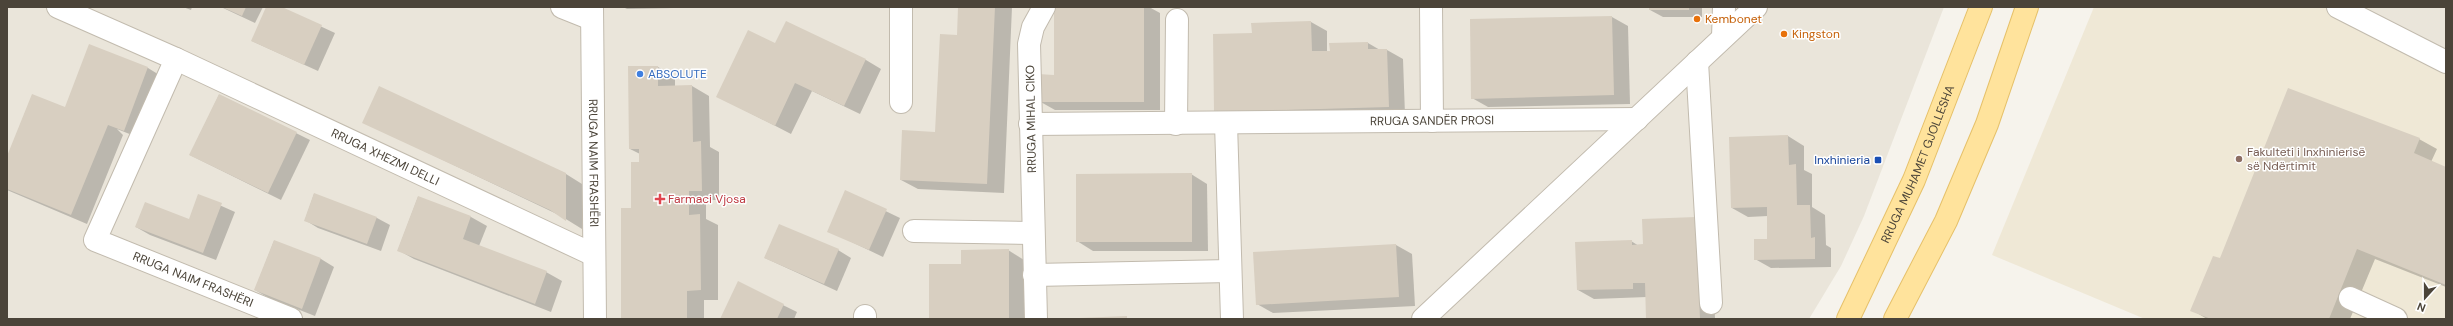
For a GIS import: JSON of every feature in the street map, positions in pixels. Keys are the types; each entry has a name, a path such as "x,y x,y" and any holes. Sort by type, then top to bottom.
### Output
{"main road":[{"name":"RRUGA MUHAMET GJOLLESHA","path":"1848,319 1914,180 1982,7"},
{"path":"1895,319 1952,207 1987,124 2027,7"}],"street":[{"name":"RRUGA XHEZMI DELLI","path":"58,7 176,59 594,255"},
{"path":"562,7 592,13"},
{"path":"900,102 901,7"},
{"name":"RRUGA MIHAL CIKO","path":"1036,319 1030,124 1030,44 1033,27 1044,7"},
{"path":"1431,7 1432,121"},
{"path":"1723,38 1724,7"},
{"path":"1423,319 1756,7"},
{"path":"2338,7 2446,62"},
{"name":"RRUGA NAIM FRASHËRI","path":"592,13 595,319"},
{"path":"1176,124 1177,20"},
{"name":"RRUGA NAIM FRASHËRI","path":"176,59 95,240 291,319"},
{"path":"1697,62 1711,303"},
{"name":"RRUGA SANDËR PROSI","path":"1030,124 1176,124 1637,119"},
{"path":"1226,123 1232,319"},
{"path":"914,232 1033,233"},
{"path":"1034,274 1230,271"},
{"path":"2350,298 2396,319"}],"shaded area":[{"path":"7,7 1944,7 1864,216 1841,266 1809,319 7,319"},
{"name":"Fakulteti i Inxhinierisë së Ndërtimit","path":"2094,7 2338,7 2446,62 2446,319 2145,319 1992,255"},
{"path":"2338,7 2446,7 2446,62"}],"building":[{"path":"222,7 246,7 242,16"},
{"path":"266,7 282,7 322,25 304,65 251,41"},
{"path":"958,7 995,7 987,184 900,180 902,130 935,132 940,34 957,35"},
{"path":"1054,7 1144,7 1144,102 1038,102 1038,74 1054,75"},
{"path":"1649,7 1689,7 1689,10 1649,10"},
{"path":"1612,16 1614,95 1471,99 1470,19"},
{"path":"786,21 866,59 844,106 795,83 775,126 716,97 748,30 775,43"},
{"path":"1311,21 1312,51 1330,51 1329,43 1368,42 1368,49 1387,49 1389,107 1214,112 1213,34 1252,33 1251,23"},
{"path":"89,44 148,67 124,131 108,125 71,215 7,189 7,156 32,94 65,107"},
{"name":"Farmaci Vjosa","path":"628,66 658,66 658,86 692,85 693,142 701,141 702,191 689,191 689,215 700,214 701,290 687,291 687,319 621,319 621,208 631,208 631,162 639,162 639,149 629,149"},
{"path":"379,86 566,173 566,221 550,210 362,123"},
{"path":"2288,88 2420,138 2414,153 2446,167 2446,285 2357,249 2329,319 2211,319 2190,311 2213,256 2220,258"},
{"path":"219,94 297,132 268,193 189,155"},
{"path":"1788,135 1789,165 1796,164 1797,205 1810,205 1811,238 1815,237 1815,259 1754,260 1754,239 1767,239 1767,207 1731,208 1729,137"},
{"path":"1192,173 1192,242 1076,242 1076,174"},
{"path":"845,190 887,209 869,250 827,232"},
{"path":"314,193 377,217 367,244 304,221"},
{"path":"198,194 222,203 203,253 135,227 145,202 189,219"},
{"path":"418,196 471,216 463,239 547,271 535,304 397,251"},
{"path":"1696,217 1700,319 1646,319 1645,283 1633,283 1633,289 1577,290 1575,242 1632,240 1632,245 1643,244 1642,219"},
{"path":"779,224 839,249 824,284 764,258"},
{"path":"274,240 321,258 302,309 254,290"},
{"path":"1396,244 1399,297 1256,305 1253,252"},
{"path":"1009,249 1009,319 929,319 929,264 961,264 961,250"},
{"path":"738,281 784,304 777,319 720,319"},
{"path":"1127,316 1127,319 1079,319 1079,318"}],"place":[{"name":"Kembonet","path":"1697,19"},
{"name":"Kingston","path":"1784,34"},
{"name":"ABSOLUTE","path":"640,74"},
{"name":"Fakulteti i Inxhinierisë së Ndërtimit","path":"2239,159"},
{"name":"Inxhinieria","path":"1878,160"},
{"name":"Farmaci Vjosa","path":"660,199"}]}
